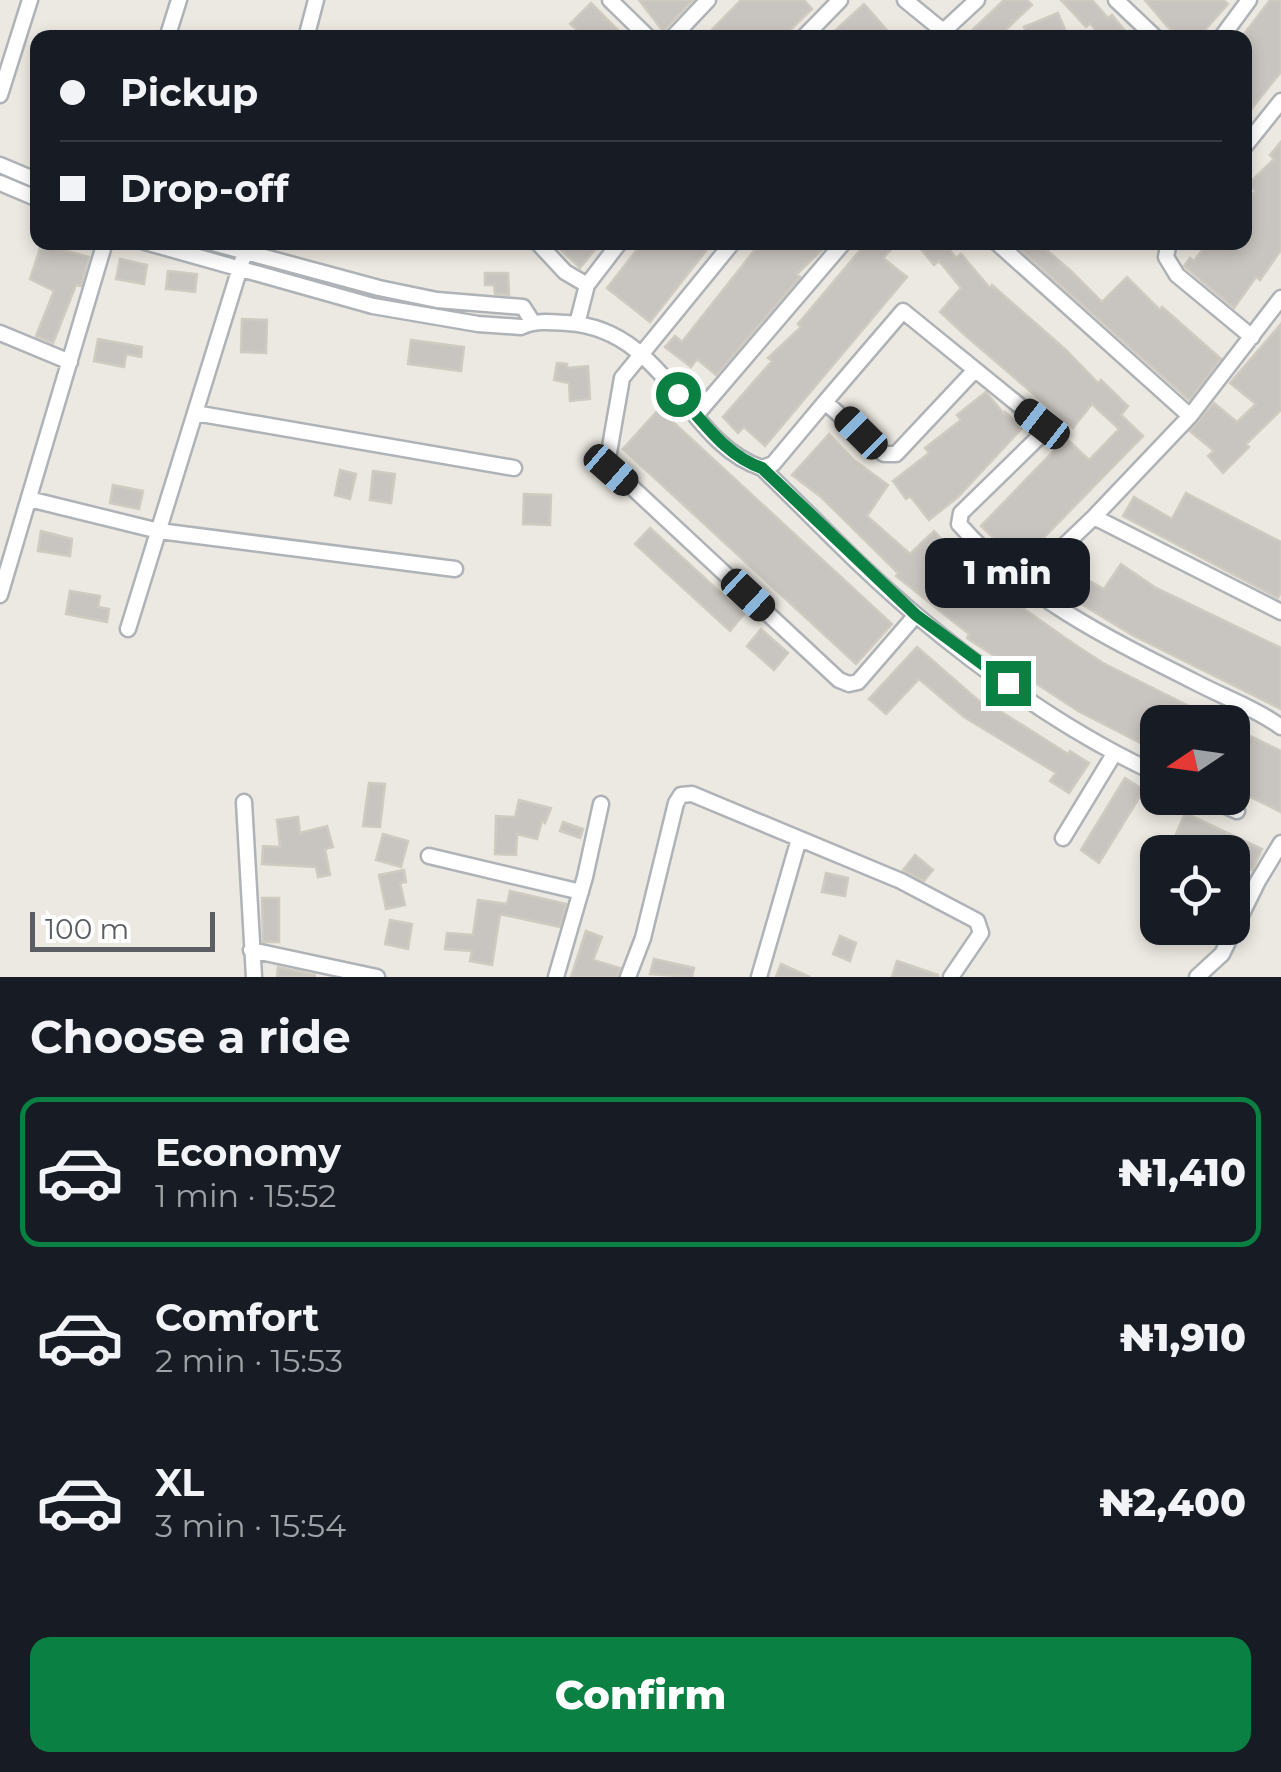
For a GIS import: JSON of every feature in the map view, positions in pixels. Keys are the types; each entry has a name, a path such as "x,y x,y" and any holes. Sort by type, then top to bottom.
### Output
{"street":[{"path":"0,94 30,0"},
{"path":"170,30 179,0"},
{"path":"308,30 316,0"},
{"path":"610,0 640,30"},
{"path":"680,30 708,0"},
{"path":"811,30 840,0"},
{"path":"905,0 935,30"},
{"path":"943,30 977,0"},
{"path":"1116,0 1148,30"},
{"path":"1227,30 1248,0"},
{"path":"1252,137 1281,101"},
{"path":"0,165 30,178"},
{"path":"0,183 30,196"},
{"path":"0,595 103,250"},
{"path":"172,250 373,306 478,324 590,324 642,353 726,446 748,464 762,468 916,615 1008,683 1114,754 1140,766"},
{"path":"128,630 246,250"},
{"path":"254,250 379,288 436,300 523,307 532,321"},
{"path":"544,250 565,272 588,285"},
{"path":"577,324 588,285 614,250"},
{"path":"726,250 622,378 606,464 839,680 858,682 916,615"},
{"path":"696,414 837,250"},
{"path":"1005,250 1190,416"},
{"path":"1167,250 1166,257 1177,275 1252,336"},
{"path":"373,306 379,288"},
{"path":"1024,584 1094,518 1190,416 1281,298"},
{"path":"762,468 773,464 904,311 1044,429 961,513 959,524 972,539 1024,584 1099,635 1281,727"},
{"path":"0,332 70,362"},
{"path":"825,402 884,454 896,454 974,372"},
{"path":"195,413 514,468"},
{"path":"29,498 158,531 455,569"},
{"path":"1094,518 1281,612"},
{"path":"1063,838 1114,754"},
{"path":"628,977 643,938 676,803 681,795 692,794 901,881 976,921 982,933 952,977"},
{"path":"244,802 254,977"},
{"path":"556,977 601,804"},
{"path":"760,977 799,839"},
{"path":"1198,977 1222,954 1281,844"},
{"path":"429,856 581,892"},
{"path":"251,950 376,977"}],"building":[{"path":"639,0 693,0 664,30"},
{"path":"741,0 804,0 812,9 790,30 712,30"},
{"path":"1004,0 1027,0 1032,5 1005,30 972,30"},
{"path":"1061,0 1092,0 1124,30 1096,30 1090,23 1086,27"},
{"path":"1145,0 1223,0 1228,4 1205,30 1172,30"},
{"path":"1270,0 1281,0 1281,72 1252,108 1252,30 1247,30"},
{"path":"591,3 618,30 575,30 570,24"},
{"path":"864,4 887,30 836,30"},
{"path":"1058,13 1065,30 1025,30 1024,27"},
{"path":"1281,142 1281,250 1234,308 1184,266 1202,250 1252,250 1255,191 1252,180 1274,159 1270,155"},
{"path":"39,250 63,250 89,257 81,286 76,285 53,343 36,336 54,291 30,279"},
{"path":"561,250 595,250 580,268"},
{"path":"637,250 707,250 650,322 607,288"},
{"path":"755,250 822,250 797,274 800,277 716,375 697,359 691,367 665,347 675,336 682,342"},
{"path":"860,250 890,250 883,258 907,277 765,446 744,427 738,433 723,417 772,361 768,358 801,327 798,324"},
{"path":"922,250 950,250 956,258 961,254 990,288 992,285 1128,406 1121,415 1143,436 1019,563 981,526 1066,438 1089,460 1119,429 1092,404 1073,428 966,336 940,312 961,288 939,261 934,265"},
{"path":"1021,250 1046,250 1102,302 1127,277 1160,310 1162,307 1221,359 1189,400"},
{"path":"120,259 147,265 144,284 116,279"},
{"path":"168,271 197,274 195,292 166,289"},
{"path":"485,273 508,273 509,295 495,294 494,285 485,285"},
{"path":"242,319 267,320 266,353 241,352"},
{"path":"1281,324 1281,410 1223,473 1208,456 1214,451 1190,431 1214,403 1237,422 1256,404 1230,383"},
{"path":"98,339 142,347 141,357 126,354 124,367 94,361"},
{"path":"411,340 464,347 461,371 408,364"},
{"path":"557,363 567,364 567,368 588,366 590,399 570,401 569,383 554,380"},
{"path":"986,392 1022,428 958,497 929,520 893,481 929,453 925,448 961,420 957,415"},
{"path":"659,409 892,624 856,664 623,449"},
{"path":"829,434 854,460 888,485 867,516 910,554 934,531 965,565 968,561 993,587 1074,644 1187,705 1140,705 1140,743 1078,711 967,638 969,634 896,576 898,573 821,497 792,475"},
{"path":"340,470 356,474 350,499 335,495"},
{"path":"373,471 395,474 391,503 370,500"},
{"path":"113,485 143,491 139,509 110,503"},
{"path":"1186,493 1281,542 1278,598 1123,516 1134,497 1172,519"},
{"path":"524,494 551,495 550,525 523,524"},
{"path":"650,528 744,614 730,631 635,544"},
{"path":"41,531 72,539 70,556 38,551"},
{"path":"1121,564 1156,588 1281,648 1281,709 1132,635 1052,586 1063,566 1104,589"},
{"path":"70,591 100,596 98,607 109,609 107,622 66,614"},
{"path":"761,629 788,653 774,670 747,646"},
{"path":"917,647 987,708 989,704 1089,763 1069,793 1050,781 1056,773 964,717 919,679 886,714 869,699"},
{"path":"1250,736 1281,751 1281,812 1250,797"},
{"path":"1125,778 1140,787 1140,796 1099,863 1081,850"},
{"path":"369,783 385,784 380,827 363,826"},
{"path":"519,800 551,808 545,823 542,821 537,839 517,834 516,855 495,854 496,816 515,817"},
{"path":"1184,815 1189,815 1232,835 1178,835"},
{"path":"298,817 300,833 327,826 333,847 325,849 330,875 318,877 316,867 262,864 263,846 280,847 277,820"},
{"path":"563,822 583,829 580,838 560,831"},
{"path":"383,834 408,841 401,867 376,860"},
{"path":"1250,843 1262,849 1250,869"},
{"path":"915,855 933,870 924,881 903,870"},
{"path":"404,870 406,882 400,883 405,905 386,909 379,875"},
{"path":"826,873 848,878 845,896 822,892"},
{"path":"510,891 566,904 560,927 500,914 492,965 470,961 472,951 445,949 447,933 473,935 478,900 507,904"},
{"path":"262,898 279,898 279,942 263,942"},
{"path":"390,920 412,924 408,949 385,944"},
{"path":"586,931 602,937 593,960 620,968 618,977 571,977"},
{"path":"840,936 856,943 850,961 833,954"},
{"path":"654,959 694,968 692,977 650,974"},
{"path":"897,961 938,975 938,977 892,977"},
{"path":"781,964 810,977 776,977"},
{"path":"278,967 315,975 315,977 277,977"}],"route":[{"path":"678,394 726,446 748,464 762,468 916,615 1008,683"}]}
